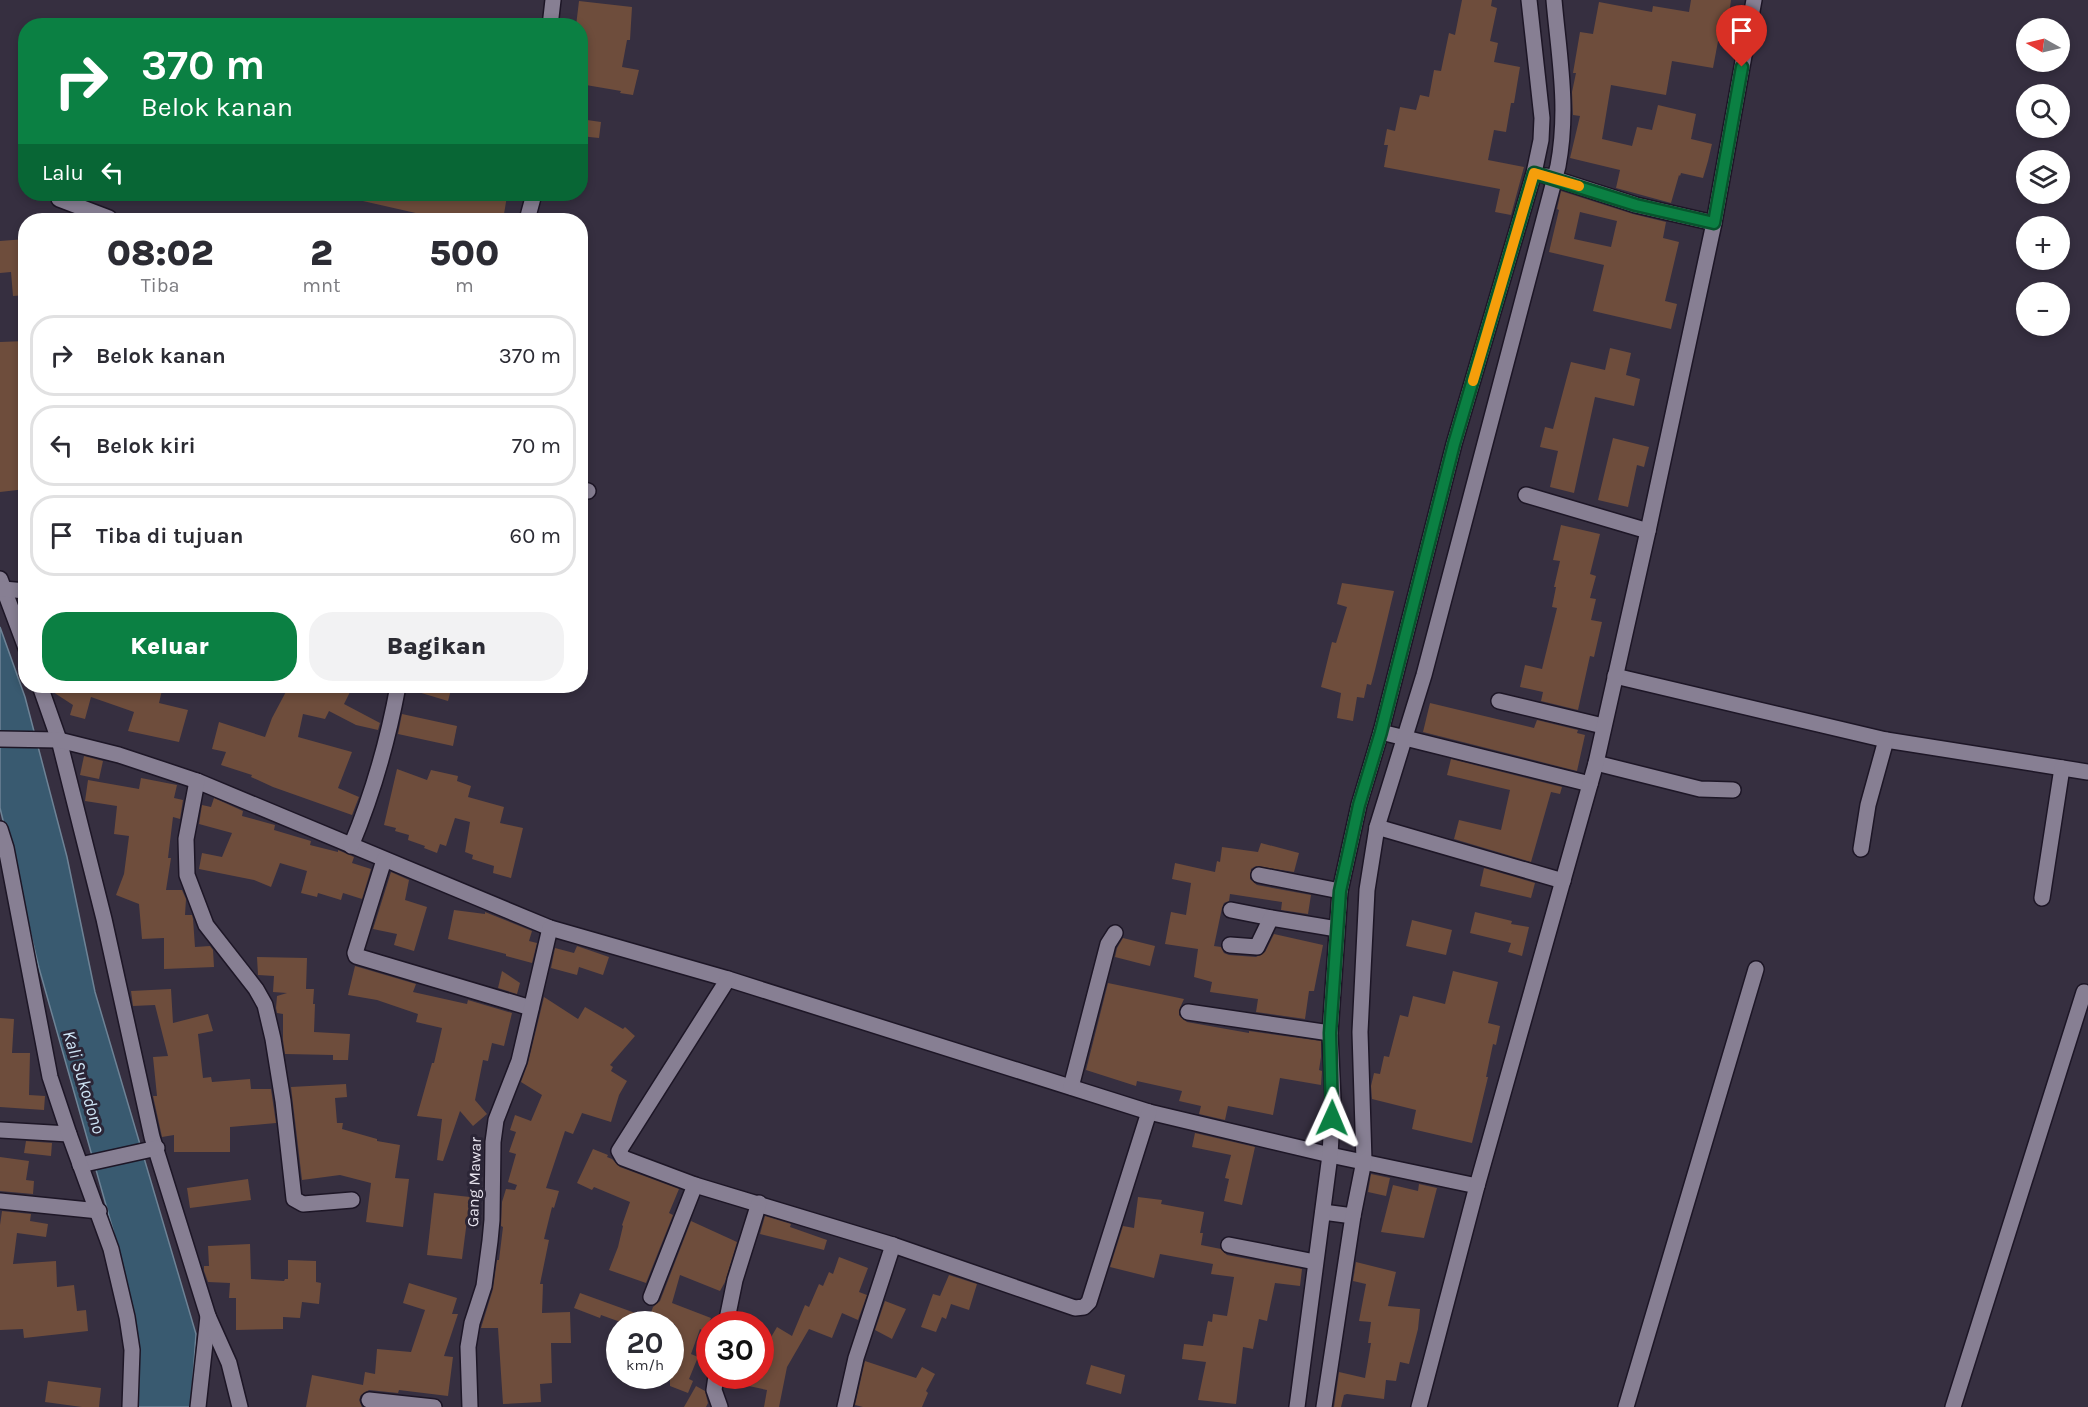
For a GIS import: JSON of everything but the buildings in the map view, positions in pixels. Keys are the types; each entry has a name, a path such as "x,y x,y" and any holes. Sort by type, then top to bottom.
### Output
{"street":[{"path":"551,18 553,0"},
{"path":"1529,0 1542,118 1541,140 1545,176 1425,675 1394,735 1372,802 1377,827 1367,890 1360,1032 1348,1159 1350,1216 1323,1400 1300,1398 1315,1262 1326,1212 1348,1159 1333,1100 1330,1033 1340,891 1394,735 1454,444 1545,176 1563,142 1563,67 1554,0"},
{"path":"1419,1407 1477,1186 1596,763 1714,223 1754,0"},
{"path":"1545,176 1636,205 1714,223"},
{"path":"64,201 96,213"},
{"path":"1526,495 1648,531"},
{"path":"2,584 18,589"},
{"path":"2,584 18,627"},
{"path":"1615,676 1886,740 2088,772"},
{"path":"42,693 104,919 152,1137 152,1149 208,1316 229,1363 240,1407"},
{"path":"351,846 366,811 397,693"},
{"path":"1499,701 1604,726"},
{"path":"1394,735 1590,784"},
{"path":"0,739 54,740 119,755 197,781 550,928 728,979 1149,1112 1348,1159 1477,1186"},
{"path":"1861,849 1868,805 1886,740"},
{"path":"1596,763 1700,789 1733,790"},
{"path":"2042,898 2062,768"},
{"path":"197,781 186,839 187,875 206,925 256,989 265,1005 283,1101 294,1199 303,1204 352,1200"},
{"path":"1377,827 1563,881"},
{"path":"0,829 50,1077 69,1134 85,1164 111,1249 127,1317 132,1350 130,1407"},
{"path":"384,860 356,956 531,1008"},
{"path":"1258,875 1340,891"},
{"path":"1231,910 1337,929"},
{"path":"1230,945 1257,947 1271,918"},
{"name":"Gang Mawar","path":"470,1407 468,1347 472,1323 484,1286 490,1242 494,1131 496,1120 519,1061 550,928"},
{"path":"1071,1087 1108,944 1115,933"},
{"path":"1626,1407 1756,969"},
{"path":"728,979 619,1151 623,1158 695,1185 893,1245 1076,1308 1084,1307 1089,1302 1149,1112"},
{"path":"1953,1407 2084,992"},
{"path":"1188,1012 1330,1033"},
{"path":"0,1130 69,1134"},
{"path":"85,1164 152,1149"},
{"path":"651,1297 695,1185"},
{"path":"0,1201 99,1211"},
{"path":"729,1311 735,1280 759,1203"},
{"path":"1326,1212 1350,1216"},
{"path":"845,1407 856,1358 893,1245"},
{"path":"1229,1245 1315,1262"},
{"path":"198,1407 208,1316"},
{"path":"714,1389 720,1407"},
{"path":"369,1400 434,1407"}],"water":[{"name":"Kali Sukodono","path":"0,627 18,677 18,693 24,693 25,697 67,857 95,992 196,1334 191,1407 133,1407 136,1341 113,1230 39,968 0,808"}],"slow traffic":[{"path":"1473,381 1534,173 1579,186"}],"route":[{"path":"1332,1118 1330,1033 1340,891 1359,805 1381,732 1454,444 1534,173 1636,205 1714,223 1742,67"}]}
